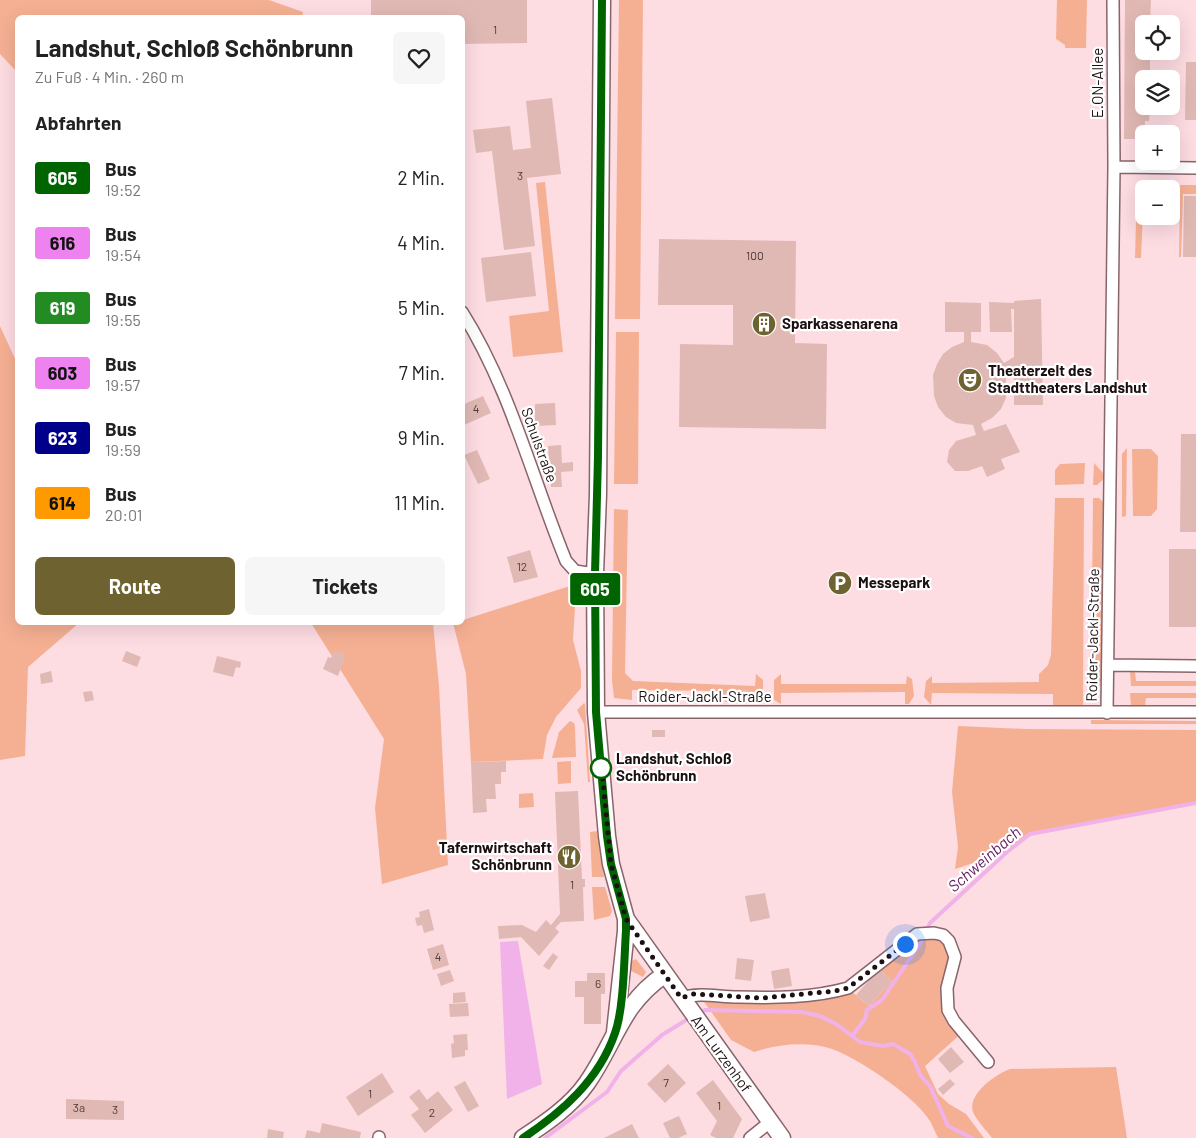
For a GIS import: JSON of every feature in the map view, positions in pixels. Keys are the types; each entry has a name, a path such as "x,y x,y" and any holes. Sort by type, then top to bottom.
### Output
{"main road":[{"path":"602,0 599,446 595,574 596,712 611,864 626,919 621,992 615,1032"},
{"name":"Am Lurzenhof","path":"626,919 701,1027 782,1138"},
{"path":"523,1138 565,1107 586,1085 633,1003 664,975"}],"street":[{"name":"E.ON-Allee","path":"1113,0 1114,167"},
{"path":"1114,167 1196,168"},
{"name":"Roider-Jackl-Straße","path":"596,712 859,710 1107,713 1114,167"},
{"name":"Schulstraße","path":"465,316 474,330 504,395 566,561 575,571 595,574"},
{"path":"1108,665 1196,666"},
{"path":"1107,713 1196,712"},
{"path":"685,1004 693,994 762,998 848,988 917,934 934,933 942,935 954,949 955,957 947,988 948,1010 954,1021 988,1062"},
{"path":"750,1138 770,1122"}],"shaded area":[{"path":"0,0 269,0 303,12 302,15 15,15 15,70 0,54"},
{"path":"619,0 643,0 640,319 615,319"},
{"path":"1057,0 1087,0 1086,48 1065,48 1065,45 1056,39"},
{"path":"545,182 563,352 513,357 509,316 549,311 536,183"},
{"path":"1180,185 1196,185 1196,194 1183,194 1181,257 1179,257"},
{"path":"1136,225 1142,225 1141,258 1135,258"},
{"path":"0,326 15,359 15,625 77,625 28,667 25,756 0,760"},
{"path":"616,332 639,332 638,484 614,484"},
{"path":"1127,448 1126,516 1122,517 1122,454"},
{"path":"1132,449 1151,449 1158,456 1157,509 1151,516 1133,516"},
{"path":"1085,463 1084,484 1055,485 1055,470 1060,464"},
{"path":"1094,463 1103,473 1104,479 1097,485 1093,485"},
{"path":"1055,498 1084,498 1083,706 1053,705 1053,694 932,693 931,705 924,697 926,681 932,676 932,683 1039,682 1039,674 1048,665 1051,655"},
{"path":"1093,498 1099,498 1103,502 1101,681 1097,692 1091,695"},
{"path":"614,509 628,510 625,673 633,681 755,686 756,674 763,680 763,695 759,701 755,702 755,691 726,690 726,695 720,695 720,691 632,690 632,700 614,698 612,680"},
{"path":"570,586 576,591 573,640 581,671 581,688 556,717 547,735 543,759 471,762 466,674 454,625 465,625 465,619"},
{"path":"312,625 433,625 439,686 448,865 382,884 375,808 384,739"},
{"path":"1130,671 1135,672 1136,681 1196,681 1196,686 1131,686"},
{"path":"781,674 781,684 906,684 907,676 912,679 914,696 909,704 905,704 905,692 781,693 781,704 774,700 774,680"},
{"path":"1130,693 1196,693 1196,698 1146,698 1145,706 1131,706"},
{"path":"584,703 590,782 588,782 584,724 577,710"},
{"path":"1091,720 1196,721 1196,724 1091,724"},
{"path":"570,721 574,723 575,727 576,757 552,758 559,732"},
{"path":"958,726 1025,729 1196,730 1196,803 1030,834 1007,852 955,869 958,847 952,792"},
{"path":"571,761 571,783 558,784 557,762"},
{"path":"533,793 534,807 519,808 519,794"},
{"path":"597,831 604,877 592,877 590,832"},
{"path":"592,887 605,887 612,911 610,916 594,920"},
{"path":"934,933 954,949 947,999 963,1032 925,1066 938,1094 949,1104 966,1114 984,1138 938,1138 923,1111 900,1090 871,1069 832,1049 813,1045 793,1044 754,1052 731,1040 705,1003 693,994 851,991 869,1006 892,981 877,967 917,934"},
{"path":"518,941 542,1084 507,1099 500,942"},
{"path":"636,959 646,972 643,977 629,970 630,962"},
{"path":"1116,1067 1127,1138 992,1138 973,1112 972,1105 978,1092 997,1075 1010,1069"}],"building":[{"path":"371,0 527,0 527,43 465,44 465,15 371,15"},
{"path":"1125,0 1151,0 1150,15 1135,15 1135,60 1150,60 1150,70 1135,70 1135,115 1149,115 1149,121 1145,121 1145,125 1135,125 1135,139 1124,139"},
{"path":"1186,62 1196,62 1196,120 1185,120"},
{"path":"552,98 561,174 527,178 535,246 504,250 492,151 476,153 473,130 510,126 513,150 531,148 526,101"},
{"path":"1184,196 1196,196 1196,257 1183,257"},
{"name":"Sparkassenarena","path":"659,239 796,241 795,343 827,344 826,429 679,427 680,344 733,345 733,305 658,305"},
{"path":"531,252 536,296 486,302 481,258"},
{"path":"1041,299 1043,405 1014,405 1014,367 1006,373 1006,398 1001,409 992,418 981,424 984,431 1006,424 1020,452 1001,459 1005,469 987,477 982,466 968,471 955,471 947,462 949,450 956,441 976,435 973,425 956,423 946,417 938,407 934,396 933,375 937,364 943,354 952,347 964,342 964,332 945,332 945,302 981,303 981,332 971,332 971,342 987,345 997,353 1004,363 1014,357 1014,309 1011,309 1012,332 990,332 989,302 1014,303 1014,301"},
{"path":"483,396 491,413 465,425 465,404"},
{"path":"555,403 556,425 535,426 535,404"},
{"path":"1181,434 1196,434 1196,532 1180,532"},
{"path":"561,445 562,463 573,462 573,471 561,472 562,487 551,487 548,446"},
{"path":"477,450 490,479 478,484 465,455"},
{"path":"1169,549 1196,549 1196,627 1169,627"},
{"path":"530,550 538,577 514,583 507,557"},
{"path":"126,651 141,657 137,667 122,661"},
{"path":"334,651 346,655 338,676 323,669 328,657 331,658"},
{"path":"217,656 241,662 240,668 236,667 233,677 213,672"},
{"path":"51,671 53,682 41,684 40,674"},
{"path":"726,690 755,691 755,702 725,702"},
{"path":"92,691 94,700 85,702 83,692"},
{"path":"652,730 665,730 665,737 652,737"},
{"path":"506,761 506,772 501,772 501,784 495,784 496,799 486,799 487,812 473,813 471,762"},
{"path":"578,791 582,879 585,879 585,887 583,887 584,921 561,922 555,928 559,932 539,956 521,937 499,939 498,926 522,925 536,932 546,920 551,925 560,914 555,792"},
{"path":"765,893 770,918 750,922 745,896"},
{"path":"429,909 434,930 424,933 422,925 417,926 415,918 420,917 419,912"},
{"path":"443,944 449,965 433,970 427,949"},
{"path":"553,953 558,957 549,970 543,966"},
{"path":"737,958 754,960 751,981 735,979"},
{"path":"789,968 792,986 774,989 771,971"},
{"path":"879,969 892,981 869,1006 856,995"},
{"path":"450,970 454,981 441,986 437,974"},
{"path":"587,973 605,973 605,994 601,994 601,1024 584,1024 584,997 575,997 575,981 587,981"},
{"path":"465,992 466,1002 453,1003 453,993"},
{"path":"468,1003 469,1016 450,1017 449,1004"},
{"path":"467,1034 468,1050 465,1050 465,1056 452,1058 451,1044 454,1043 453,1035"},
{"path":"951,1047 964,1062 950,1073 938,1059"},
{"path":"668,1064 686,1083 665,1103 647,1084"},
{"path":"382,1073 394,1092 358,1116 346,1097"},
{"path":"950,1079 955,1084 943,1095 938,1089"},
{"path":"713,1080 742,1119 733,1138 716,1138 710,1135 717,1121 696,1093"},
{"path":"465,1081 479,1106 468,1112 454,1087"},
{"path":"419,1089 427,1100 438,1091 453,1110 425,1133 411,1115 419,1109 409,1097"},
{"path":"66,1099 124,1101 124,1120 66,1119"},
{"path":"679,1116 687,1134 678,1138 670,1138 663,1123"},
{"path":"322,1123 361,1132 360,1138 305,1138 307,1130 320,1133"},
{"path":"632,1124 639,1138 604,1138"},
{"path":"268,1129 284,1132 283,1138 267,1138"}],"waterway":[{"name":"Schweinbach","path":"853,1035 865,1019 867,1010 882,1000 920,944 930,923 1007,852 1030,834 1196,803"},
{"name":"Schweinbach","path":"699,1013 705,1010 802,1012 820,1016 836,1024 860,1042 883,1046 893,1044 910,1054 920,1075 930,1086 948,1126 972,1138"},
{"name":"Schweinbach","path":"545,1138 607,1092 621,1071 662,1035 691,1017"}],"bus line":[{"name":"605","path":"523,1138 577,1096 608,1049 615,1032 621,992 626,931 626,919 611,864 607,836 596,712 595,574 598,494 602,0"}],"place":[{"name":"Sparkassenarena","path":"764,324"},
{"name":"Theaterzelt des Stadttheaters Landshut","path":"970,380"},
{"name":"Messepark","path":"840,583"},
{"name":"Landshut, Schloß Schönbrunn","path":"601,768"},
{"name":"Tafernwirtschaft Schönbrunn","path":"569,857"}],"route":[{"path":"601,768 601,760 611,864 626,919 681,998 693,994 762,998 848,988 905,944"}]}
